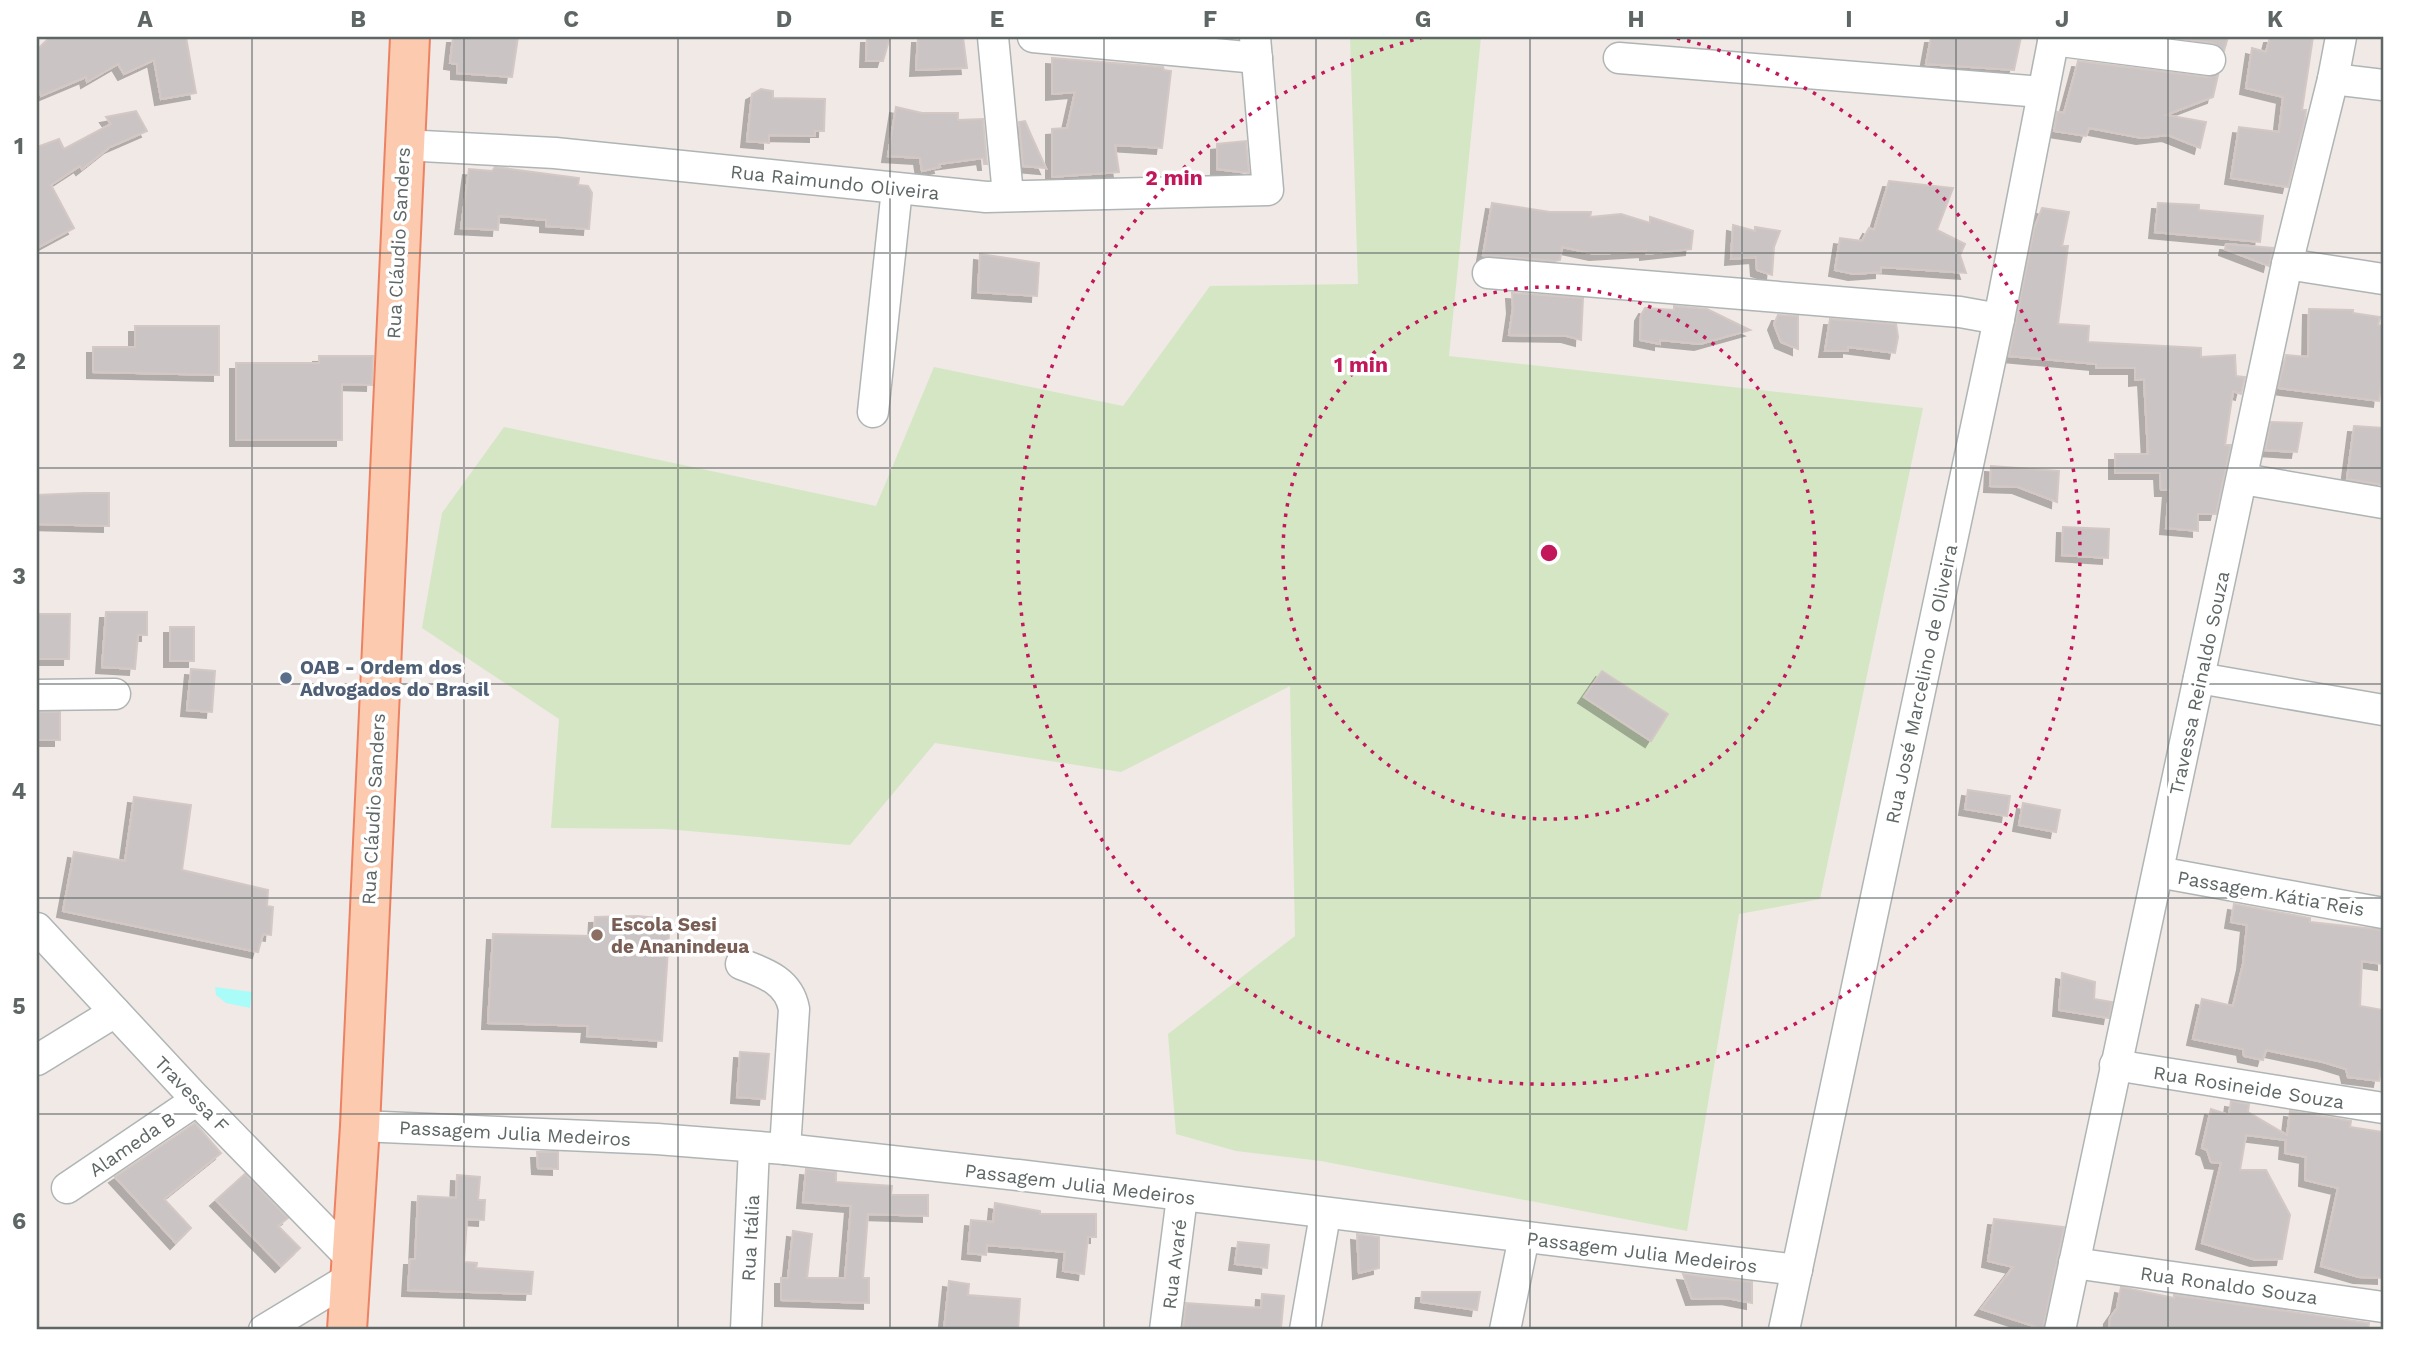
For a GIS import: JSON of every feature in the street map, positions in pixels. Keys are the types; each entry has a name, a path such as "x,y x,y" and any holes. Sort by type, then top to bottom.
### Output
{"main road":[{"name":"Rua Cláudio Sanders","path":"347,1330 360,1126 410,37"}],"street":[{"path":"993,37 1008,195"},
{"path":"1033,37 1256,47"},
{"name":"Travessa Reinaldo Souza","path":"2060,1330 2287,264 2333,79 2340,37"},
{"path":"2054,38 2210,60"},
{"name":"Rua José Marcelino de Oliveira","path":"1784,1330 1999,319 2054,38"},
{"name":"Rua Raimundo Oliveira","path":"403,145 555,153 986,197 1268,190 1256,47"},
{"path":"1619,58 2042,92"},
{"path":"2333,79 2383,85"},
{"path":"873,412 897,189"},
{"path":"2287,264 2383,279"},
{"path":"1488,273 1960,312 1999,319"},
{"path":"2243,479 2383,503"},
{"path":"2199,678 2383,710"},
{"path":"37,695 115,694"},
{"name":"Passagem Kátia Reis","path":"2158,872 2383,913"},
{"name":"Travessa F","path":"37,928 350,1268"},
{"path":"741,964 773,976 792,995 794,1009 785,1149"},
{"path":"37,1060 115,1012"},
{"name":"Rua Rosineide Souza","path":"2115,1065 2383,1108"},
{"name":"Alameda B","path":"67,1188 197,1100"},
{"name":"Passagem Julia Medeiros","path":"360,1126 785,1149 1797,1270"},
{"name":"Rua Itália","path":"746,1330 754,1147"},
{"name":"Rua Avaré","path":"1164,1330 1182,1197"},
{"path":"1305,1330 1325,1214"},
{"path":"1505,1330 1524,1237"},
{"name":"Rua Ronaldo Souza","path":"2074,1263 2383,1307"},
{"path":"264,1330 350,1268"}],"green space":[{"path":"1350,37 1481,37 1449,356 1923,408 1820,899 1739,914 1687,1231 1321,1161 1236,1151 1176,1134 1168,1034 1295,936 1290,686 1121,772 935,743 850,845 665,829 551,828 559,719 422,628 442,513 504,427 876,506 934,367 1123,406 1210,286 1358,284"}],"water":[{"path":"215,987 252,992 250,1008 226,1003 216,995"}],"building":[{"path":"50,37 186,37 196,93 161,99 154,60 124,74 118,64 87,82 86,77 41,96 37,85 37,50"},
{"path":"453,37 518,37 512,77 457,73 457,64 450,63"},
{"path":"867,37 890,37 883,61 866,61"},
{"path":"918,37 963,37 967,68 916,70"},
{"path":"1931,37 2021,37 2014,70 1926,64"},
{"path":"2166,37 2228,37 2224,51 2212,43"},
{"path":"2270,37 2313,37 2302,110 2306,110 2305,119 2288,187 2231,178 2239,127 2279,132 2283,97 2246,88 2252,48 2266,52"},
{"path":"1052,58 1163,67 1164,70 1171,71 1162,148 1115,145 1119,172 1052,177 1052,129 1067,128 1075,92 1052,94"},
{"path":"2078,61 2208,77 2218,75 2213,97 2166,115 2206,122 2200,148 2168,135 2142,138 2089,128 2086,136 2054,131 2057,112 2064,113"},
{"path":"761,89 773,91 773,98 825,99 824,131 815,131 815,136 769,135 769,143 747,141 752,94"},
{"path":"896,107 922,113 958,113 958,120 983,119 987,164 984,164 983,158 939,164 940,167 922,171 920,158 888,156"},
{"path":"136,111 147,131 110,147 82,169 80,166 51,185 74,228 37,248 37,147 59,139 64,149 111,124 106,117"},
{"path":"1025,121 1046,168 1023,166 1019,122"},
{"path":"1246,141 1249,173 1217,169 1217,144"},
{"path":"495,167 579,178 578,185 588,186 592,193 589,229 546,226 546,220 499,216 498,230 461,228 469,169 492,171"},
{"path":"1889,181 1953,188 1937,230 1965,244 1960,255 1966,273 1881,267 1881,272 1854,274 1835,270 1840,238 1862,241 1869,228 1874,230"},
{"path":"1492,203 1550,212 1591,212 1590,217 1621,214 1650,223 1650,217 1693,231 1691,249 1646,254 1646,251 1595,254 1562,247 1560,260 1555,261 1483,255"},
{"path":"2158,203 2199,205 2199,210 2263,216 2260,242 2155,232"},
{"path":"2042,208 2069,212 2062,246 2068,246 2058,324 2089,326 2088,342 2201,348 2201,357 2235,355 2236,376 2245,377 2241,394 2233,391 2225,445 2231,445 2216,514 2198,514 2198,531 2166,528 2169,490 2161,490 2160,473 2115,473 2115,454 2148,454 2144,379 2135,380 2135,368 2096,368 2096,364 2009,356 2034,229"},
{"path":"1733,225 1755,231 1755,227 1780,231 1774,247 1772,275 1757,270 1756,257 1731,259"},
{"path":"2226,244 2273,248 2269,266 2225,249"},
{"path":"980,254 1039,263 1037,296 978,292"},
{"path":"1512,293 1583,298 1581,340 1567,336 1509,335"},
{"path":"1674,306 1707,309 1750,330 1700,344 1660,340 1660,344 1640,340 1641,315 1645,308 1674,310"},
{"path":"2309,309 2353,310 2353,313 2380,317 2378,325 2383,326 2383,369 2379,401 2278,388 2286,355 2308,357"},
{"path":"1778,315 1798,316 1798,349 1781,342 1774,324"},
{"path":"1830,319 1896,324 1898,337 1895,353 1848,347 1848,351 1825,351"},
{"path":"135,326 219,326 219,375 93,372 93,347 135,347"},
{"path":"319,356 373,356 372,385 342,384 342,440 236,440 236,363 319,363"},
{"path":"2271,422 2302,423 2297,452 2265,450"},
{"path":"2354,426 2383,428 2383,485 2347,479"},
{"path":"1991,466 2059,471 2057,502 2018,487 1990,486"},
{"path":"109,493 109,526 37,524 37,495"},
{"path":"2063,527 2109,529 2108,558 2062,555"},
{"path":"106,612 147,612 147,635 138,635 135,669 102,667"},
{"path":"37,614 70,614 69,659 37,659"},
{"path":"170,627 194,627 194,661 170,661"},
{"path":"191,669 215,671 212,712 187,710"},
{"path":"1602,671 1668,714 1651,741 1584,697"},
{"path":"37,712 60,712 60,740 37,740"},
{"path":"1968,790 2010,796 2007,816 1965,809"},
{"path":"134,797 191,805 182,870 268,890 267,906 273,907 271,935 263,934 258,952 63,911 74,852 125,861"},
{"path":"2023,803 2060,810 2056,832 2019,825"},
{"path":"2234,904 2310,918 2310,922 2383,930 2383,964 2362,961 2360,1006 2383,1010 2383,1060 2379,1081 2348,1077 2346,1069 2323,1062 2266,1050 2263,1060 2244,1056 2243,1049 2193,1039 2202,999 2233,1006 2243,964 2247,925 2231,922"},
{"path":"637,916 670,919 662,1041 587,1036 588,1026 488,1023 493,934 594,936 595,917"},
{"path":"2062,973 2095,982 2094,999 2112,1002 2109,1018 2059,1010"},
{"path":"740,1052 769,1054 765,1099 737,1097"},
{"path":"2231,1101 2249,1104 2248,1112 2287,1135 2290,1111 2351,1121 2350,1127 2383,1132 2383,1278 2359,1277 2321,1266 2338,1188 2305,1180 2306,1157 2285,1153 2286,1140 2246,1135 2240,1170 2266,1170 2290,1215 2282,1259 2256,1260 2202,1243 2221,1163 2211,1162 2207,1150 2202,1148 2211,1109 2229,1115"},
{"path":"195,1123 221,1153 164,1199 191,1228 176,1243 115,1177"},
{"path":"537,1152 558,1152 558,1169 538,1168"},
{"path":"806,1169 836,1172 836,1182 892,1186 891,1195 928,1195 928,1216 868,1214 863,1278 869,1278 869,1303 781,1300 781,1278 788,1278 793,1231 812,1234 807,1278 845,1278 851,1206 803,1202"},
{"path":"245,1174 288,1218 278,1226 300,1248 281,1266 216,1200"},
{"path":"457,1175 480,1177 478,1200 485,1200 484,1220 467,1219 464,1262 477,1263 476,1268 533,1272 531,1294 408,1290 410,1259 415,1259 418,1196 456,1198"},
{"path":"995,1203 1040,1211 1040,1214 1096,1214 1096,1237 1088,1237 1084,1274 1063,1271 1065,1252 987,1245 986,1255 968,1253 971,1220 993,1222"},
{"path":"1994,1219 2064,1227 2043,1329 1981,1309 2013,1267 1988,1261"},
{"path":"1357,1234 1379,1237 1379,1268 1359,1273"},
{"path":"1238,1242 1269,1245 1267,1268 1235,1264"},
{"path":"1683,1274 1752,1282 1752,1303 1727,1298 1692,1299"},
{"path":"949,1281 969,1284 968,1295 1020,1299 1018,1330 944,1330"},
{"path":"2121,1287 2174,1298 2174,1295 2369,1323 2368,1330 2109,1330 2110,1318 2117,1308"},
{"path":"1422,1292 1480,1292 1477,1310 1421,1302"},
{"path":"1262,1294 1284,1296 1281,1328 1183,1328 1186,1303 1261,1308"}],"place":[{"name":"OAB - Ordem dos Advogados do Brasil","path":"286,678"},
{"name":"Escola Sesi de Ananindeua","path":"597,935"}]}
